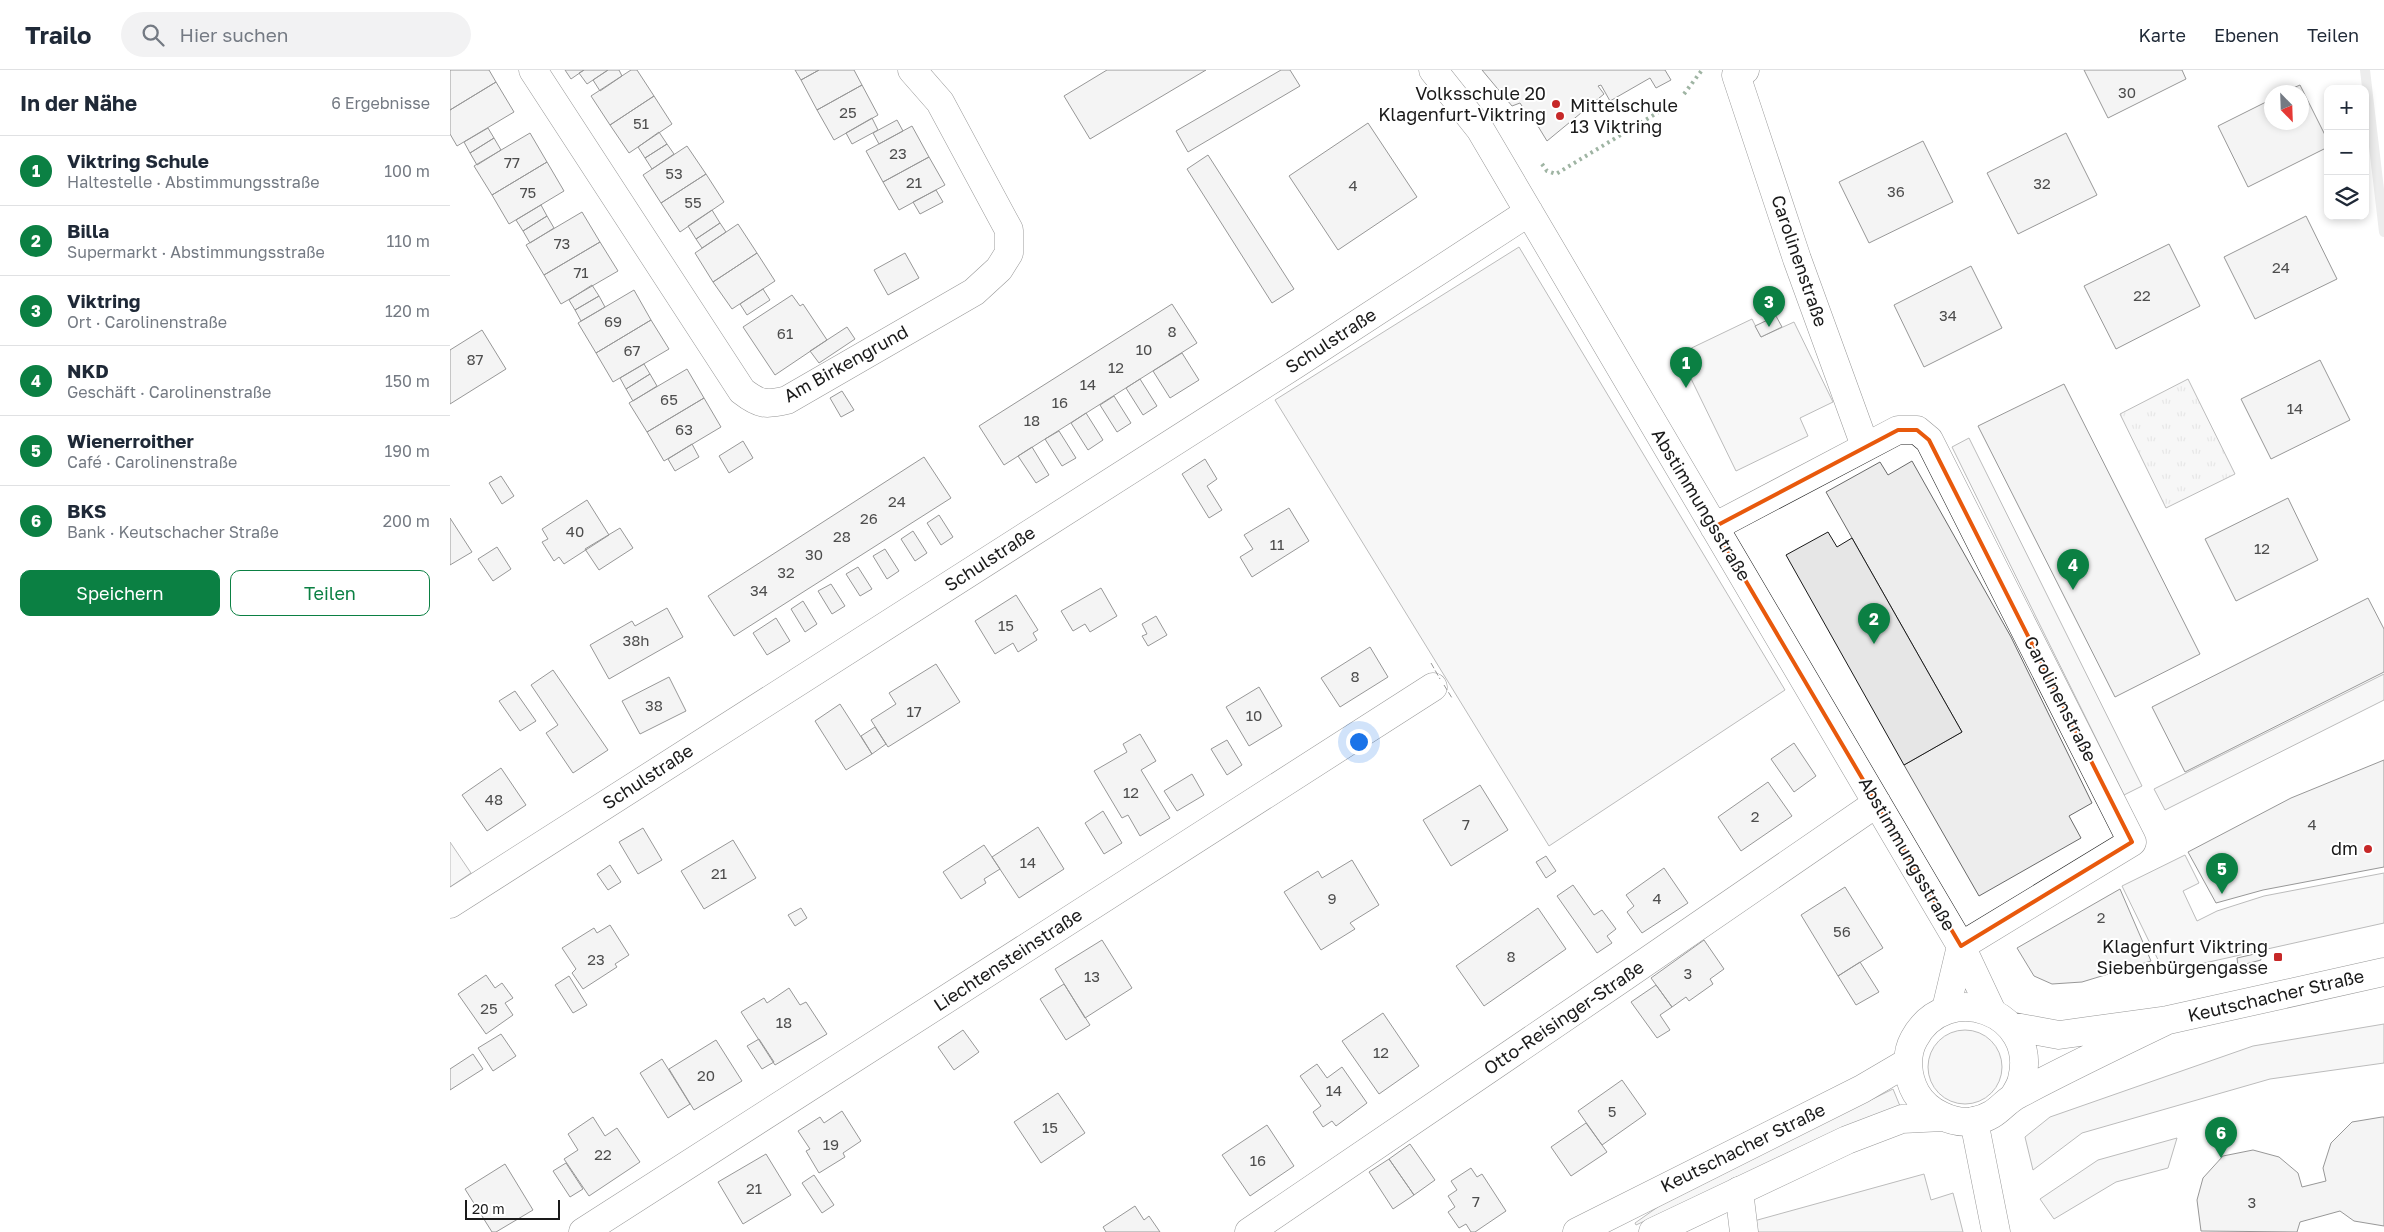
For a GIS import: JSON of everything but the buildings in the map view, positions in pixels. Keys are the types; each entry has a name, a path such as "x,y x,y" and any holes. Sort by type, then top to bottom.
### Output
{"street":[{"name":"Am Birkengrund","path":"533,70 742,391 754,400 768,405 787,400 974,292 999,269 1009,253 1009,230 940,102 912,70"},
{"name":"Abstimmungsstraße","path":"1433,70 1480,129 1877,802 2001,1019"},
{"name":"Carolinenstraße","path":"1740,73 1797,259 1865,446"},
{"name":"Schulstraße","path":"450,904 1296,364 1528,212"},
{"name":"Carolinenstraße","path":"1714,527 1898,430 1917,430 1929,440 2132,842 1961,946"},
{"name":"Liechtensteinstraße","path":"583,1232 1433,687"},
{"name":"Otto-Reisinger-Straße","path":"1249,1232 1622,980 1877,802"},
{"name":"Abstimmungsstraße","path":"1946,1009 1961,946"},
{"name":"Keutschacher Straße","path":"2168,1020 2014,1096 1997,1113 1974,1121 1958,1121 1943,1117 1928,1108 1917,1095 1910,1079 1908,1062 1914,1040 1927,1021 1946,1009 1969,1006 2001,1019 2060,1035 2168,1020 2384,972"},
{"name":"Keutschacher Straße","path":"2001,1019 2020,1042 2024,1060 2022,1079 2014,1096"},
{"name":"Keutschacher Straße","path":"1577,1232 1862,1090 1908,1062"},
{"name":"Keutschacher Straße","path":"1653,1232 1847,1140 1902,1119 1943,1117"},
{"path":"1974,1121 1996,1232"},
{"path":"1739,1191 1744,1232"}],"highlighted area":[{"path":"1898,430 1917,430 1929,440 2132,842 1961,946 1714,527"}],"shaded area":[{"path":"1519,247 1785,690 1549,846 1275,400"},
{"path":"1752,319 1761,337 1794,322 1833,402 1800,418 1808,436 1736,471 1679,354"},
{"path":"1969,438 2142,786 2124,795 1952,447"},
{"path":"1912,461 2011,637 2092,803 2069,816 2081,838 1979,896 1904,765 1962,732 1826,492 1880,462 1888,475"},
{"path":"2384,674 2384,700 2165,810 2154,789"},
{"path":"450,842 471,873 450,887"},
{"path":"2185,855 2199,883 2183,891 2197,921 2217,911 2264,896 2384,873 2384,923 2164,972 2122,886"},
{"path":"2384,1024 2384,1063 2270,1079 2082,1133 2033,1170 2025,1137 2050,1117 2253,1046"},
{"path":"1958,1030 1972,1030 1986,1036 1996,1046 2002,1060 2000,1081 1986,1098 1972,1104 1958,1104 1944,1098 1934,1088 1928,1074 1928,1060 1934,1046 1944,1036"},
{"path":"1893,1089 1900,1106 1786,1155 1636,1225 1635,1223 1672,1197"},
{"path":"2177,1138 2168,1168 2116,1182 2054,1219 2040,1199 2098,1160"},
{"path":"1924,1174 1931,1200 1953,1193 1963,1232 1744,1232 1743,1224"}],"green space":[{"path":"2188,379 2235,474 2166,508 2120,414"}],"waterway":[{"path":"2365,70 2384,232"}],"hedge":[{"path":"1684,94 1702,70"},
{"path":"1542,164 1547,171 1556,174 1662,110"}],"fence":[{"path":"1431,663 1440,679"},
{"path":"1444,685 1452,698"}],"place":[{"name":"Volksschule 20 Klagenfurt-Viktring","path":"1556,104"},
{"name":"Mittelschule 13 Viktring","path":"1560,116"},
{"name":"Viktring","path":"1769,327"},
{"name":"Viktring Schule","path":"1686,388"},
{"name":"NKD","path":"2073,590"},
{"name":"Billa","path":"1874,644"},
{"name":"dm","path":"2368,849"},
{"name":"Wienerroither","path":"2222,894"},
{"name":"Klagenfurt Viktring Siebenbürgengasse","path":"2278,957"},
{"name":"BKS","path":"2221,1158"}]}
